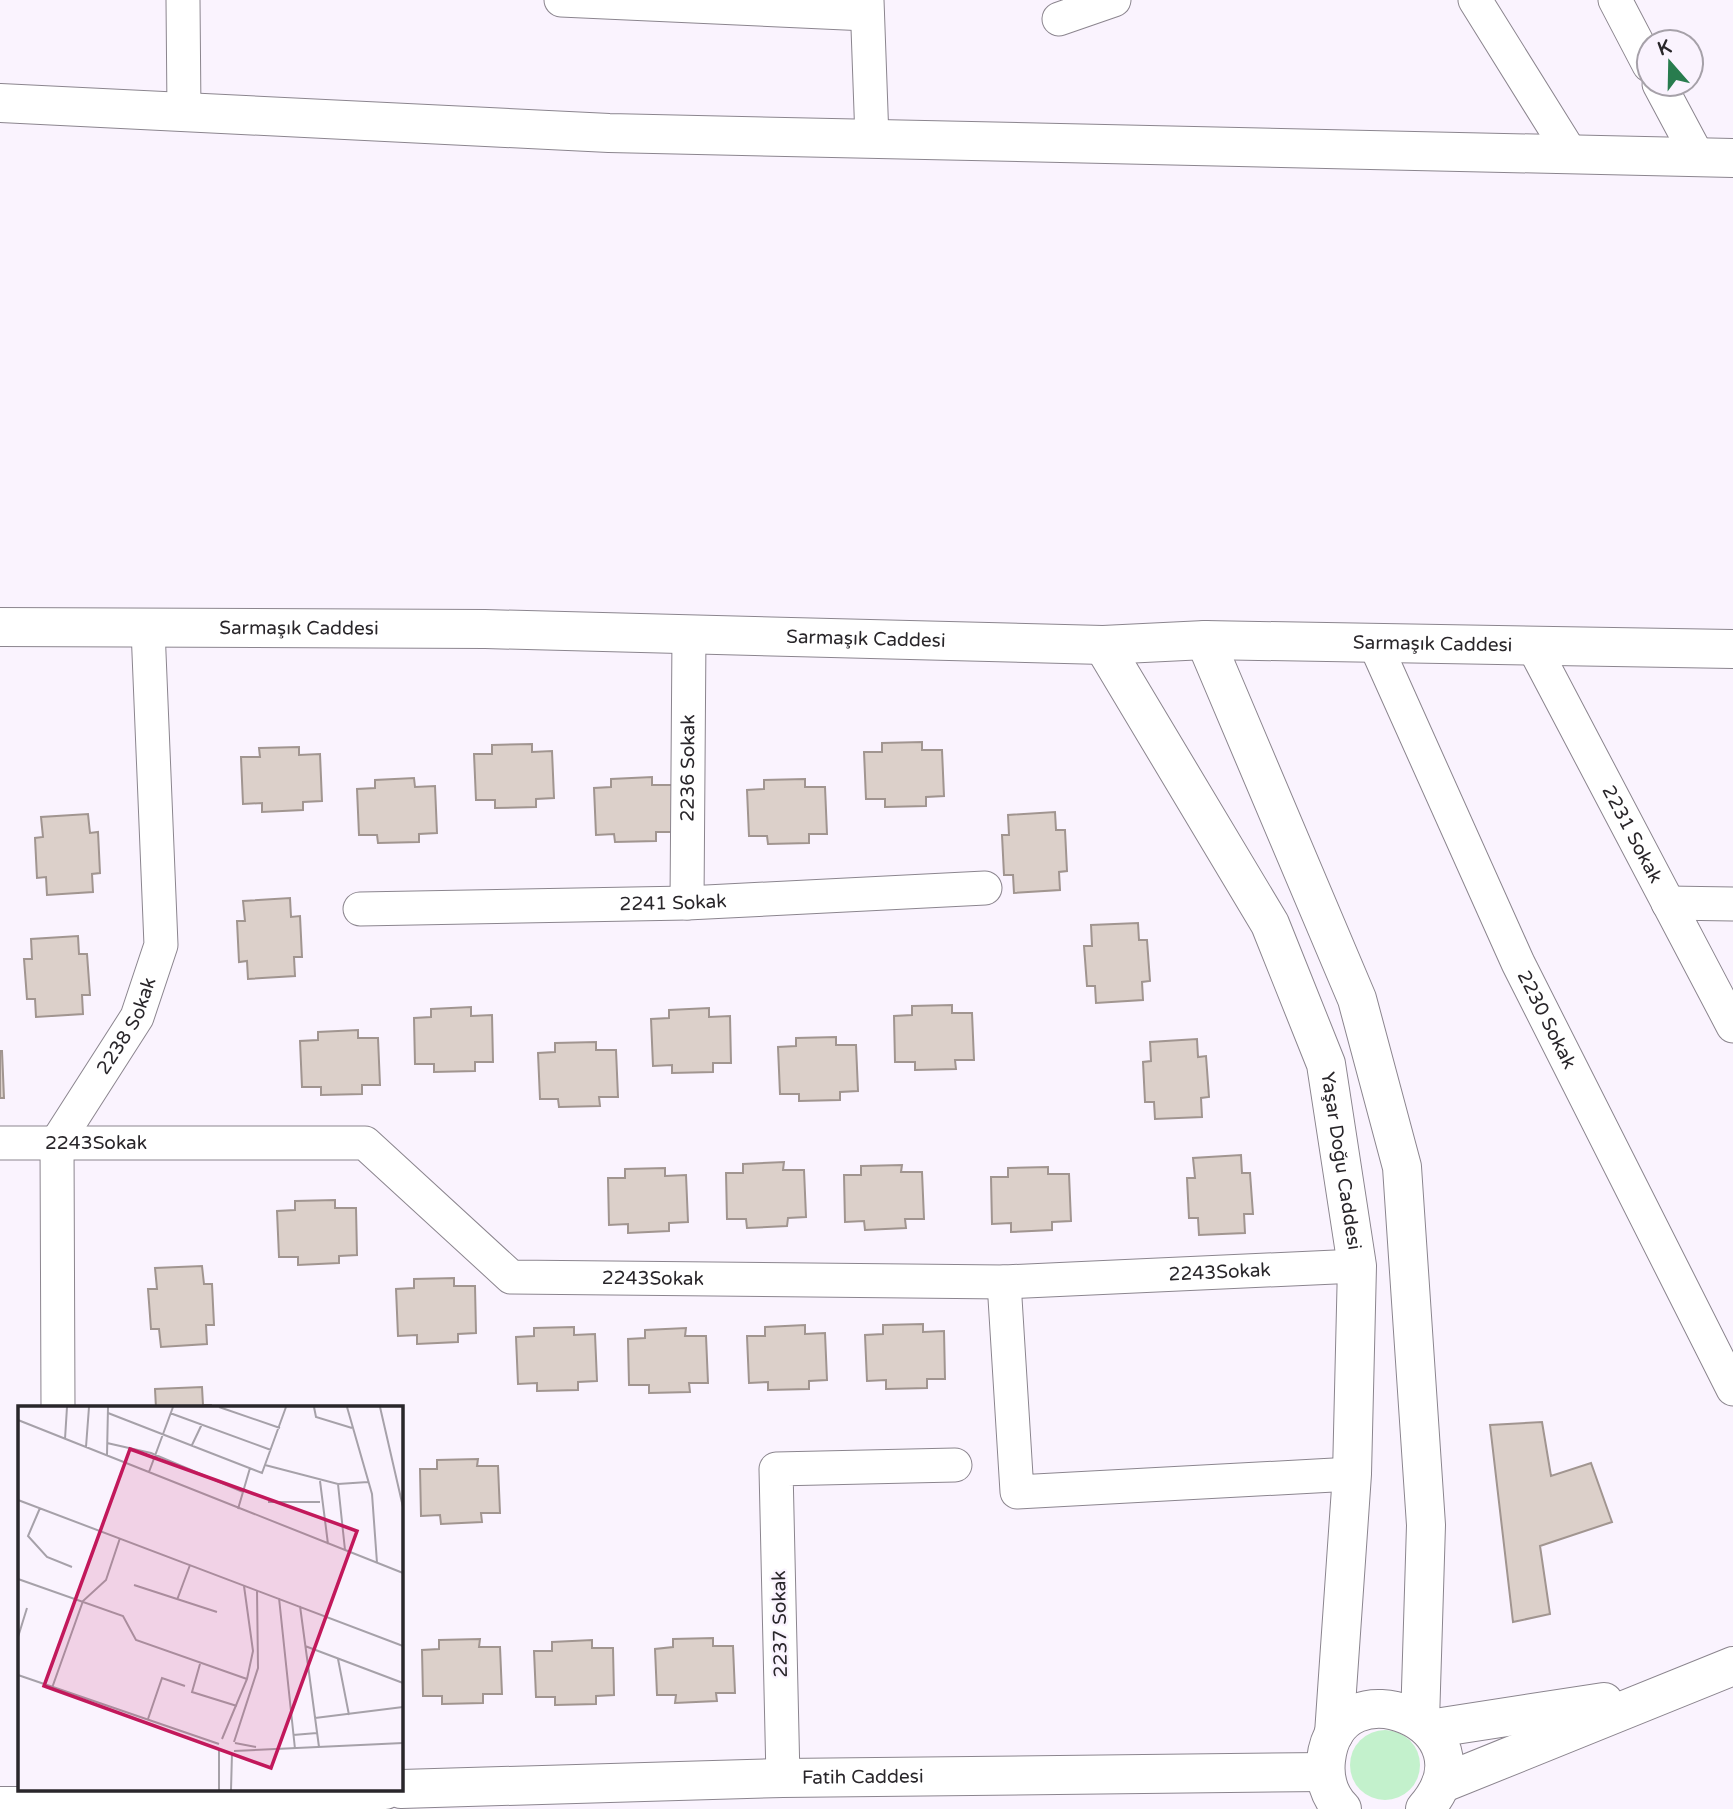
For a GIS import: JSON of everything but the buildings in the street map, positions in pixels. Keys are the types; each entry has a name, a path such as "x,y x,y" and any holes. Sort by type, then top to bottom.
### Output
{"main road":[{"path":"0,103 608,133 1716,158"},
{"name":"Sarmaşık Caddesi","path":"0,627 485,629 1103,645 1205,639 1733,649"},
{"path":"1205,639 1357,999 1402,1167 1426,1525 1425,1725"},
{"name":"Yaşar Doğu Caddesi","path":"1103,645 1275,937 1326,1063 1357,1266 1352,1474 1334,1734 1327,1752 1324,1772"},
{"path":"1434,1801 1668,1692 1733,1666"},
{"path":"1425,1725 1668,1692"},
{"path":"1334,1734 1352,1718 1374,1709 1406,1712 1425,1725 1442,1755 1434,1801"},
{"path":"1324,1772 1329,1790 1340,1808"},
{"name":"Fatih Caddesi","path":"402,1789 783,1778 1324,1772"},
{"path":"0,1806 58,1798 319,1792"}],"street":[{"path":"183,0 184,112"},
{"path":"561,0 867,7 873,139"},
{"path":"1059,19 1114,0"},
{"path":"1475,0 1571,154"},
{"path":"1615,0 1635,38"},
{"path":"1670,98 1716,158"},
{"name":"2238 Sokak","path":"57,1142 137,1017 161,945 149,629"},
{"name":"2236 Sokak","path":"687,902 689,635"},
{"name":"2230 Sokak","path":"1375,644 1518,963 1733,1389"},
{"name":"2231 Sokak","path":"1532,644 1733,1026"},
{"name":"2241 Sokak","path":"360,909 687,902 985,887"},
{"path":"1668,903 1733,904"},
{"path":"57,1142 58,1406"},
{"name":"2243Sokak","path":"0,1143 365,1143 511,1276 1004,1282 1357,1266"},
{"path":"1004,1282 1017,1492 1352,1474"},
{"name":"2237 Sokak","path":"783,1778 776,1469 954,1465"}],"green space":[{"path":"1385,1730 1410,1740 1420,1765 1410,1790 1385,1800 1360,1790 1350,1765 1360,1740"}]}
